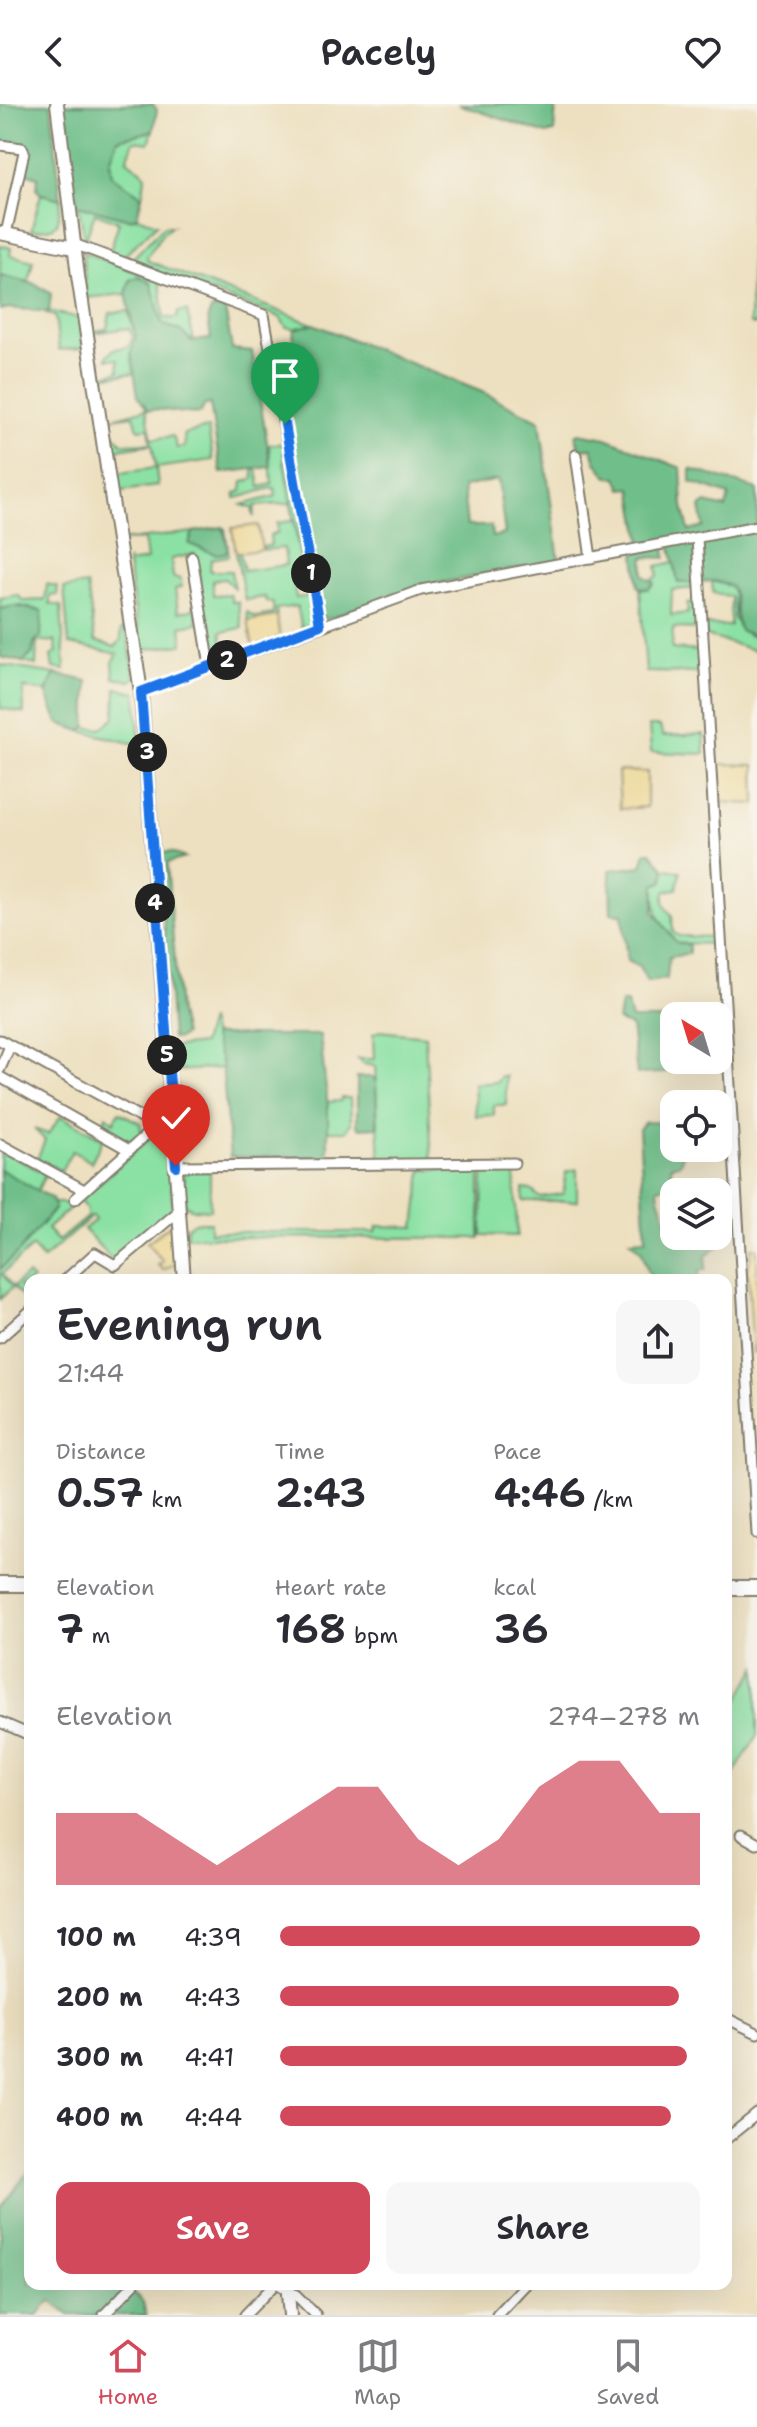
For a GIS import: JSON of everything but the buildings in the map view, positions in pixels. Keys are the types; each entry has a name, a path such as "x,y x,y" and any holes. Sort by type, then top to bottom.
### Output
{"main road":[{"path":"0,1584 24,1584"},
{"path":"732,1588 757,1588"}],"street":[{"path":"57,104 74,246 141,692 184,1274"},
{"path":"0,145 22,148 24,152 3,234 74,246 264,315 320,625"},
{"path":"576,455 591,558"},
{"path":"141,692 421,590 757,526"},
{"path":"697,538 757,1534"},
{"path":"192,557 210,666"},
{"path":"0,1040 174,1136"},
{"path":"0,1069 10,1046"},
{"path":"0,1077 129,1150"},
{"path":"75,1199 156,1126"},
{"path":"0,1144 84,1190"},
{"path":"176,1166 514,1163"},
{"path":"72,1274 95,1253 115,1265 179,1211"},
{"path":"0,1338 24,1316"},
{"path":"0,1722 24,1732"},
{"path":"741,1835 757,1844"},
{"path":"732,2021 757,2033"},
{"path":"732,2134 757,2114"},
{"path":"104,2315 128,2290"},
{"path":"245,2315 276,2290"},
{"path":"283,2290 290,2315"},
{"path":"288,2290 316,2315"},
{"path":"497,2315 520,2290"}],"green space":[{"path":"0,104 51,104 61,199 41,194 37,190 38,177 23,172 26,151 0,142"},
{"path":"62,104 153,104 157,110 153,131 118,139 110,161 112,176 142,196 137,217 129,219 78,205 74,201"},
{"path":"458,104 556,104 554,132 546,134"},
{"path":"153,131 149,143 134,141 127,160 144,173 142,196 112,176 110,161 118,139"},
{"path":"751,185 757,187 757,325 750,324"},
{"path":"41,194 61,199 58,222 52,228 31,230"},
{"path":"78,205 157,224 122,258 109,254 119,222 95,213 85,241"},
{"path":"164,226 172,226 162,234 147,257 148,261 313,324 294,329 286,327 280,317 129,262"},
{"path":"0,245 11,248 10,255 33,261 28,282 0,275"},
{"path":"83,252 160,281 164,318 177,318 178,312 187,311 194,341 162,324 151,283 130,280 126,294 86,298"},
{"path":"0,275 36,284 51,294 49,312 0,310"},
{"path":"138,276 151,283 162,324 181,331 191,341 211,339 208,317 212,309 225,309 232,349 252,351 271,467 221,473 210,404 205,405 200,413 148,410 138,396 131,352 136,337 126,294 130,280"},
{"path":"49,311 79,318 83,348 59,350 55,316 46,314"},
{"path":"128,311 136,337 131,352 135,373 98,377 119,371 118,359 107,359 107,356 114,349 128,347 133,338 129,328 94,333 96,356 101,361 97,361 95,359 91,331 107,329 110,313"},
{"path":"313,324 482,392 540,421 559,560 415,588 324,620 300,558 284,463 283,397 295,395 291,374 278,371 277,367 291,361 294,329","holes":["498,480 505,534 492,537 491,526 467,526 463,487"]},
{"path":"146,409 152,439 173,436 177,448 185,447 184,434 208,428 213,460 156,468 152,444 118,449 118,463 112,460 109,450 114,449 114,434 123,444 151,443 149,428 138,429 134,415 112,418"},
{"path":"576,435 606,438 681,468 683,506 689,531 704,527 700,507 706,503 726,508 729,495 691,482 691,469 757,489 757,636 740,631 730,586 715,581 678,583 670,542 665,543 666,558 644,557 643,575 654,583 648,589 638,587 635,553 643,550 632,488 622,489 617,477 608,477 596,462 592,448 579,449"},
{"path":"285,443 295,503 255,506 254,517 252,508 242,505 276,496 275,488 235,498 235,494 242,491 243,482 254,479 253,470 257,469 260,487 272,484 269,445"},
{"path":"156,468 158,486 114,492 112,474"},
{"path":"298,520 306,566 291,569 296,598 312,596 316,619 302,629 297,606 276,609 277,616 248,621 247,612 255,617 273,614 273,603 266,602 265,597 245,600 236,553 240,553 244,571 286,565 284,548 264,550 263,547 271,545 270,535 278,532 277,523"},
{"path":"223,527 228,548 225,553 215,554 189,544 193,532"},
{"path":"225,528 229,556 211,559 210,571 231,571 234,588 225,579 213,580 213,595 230,594 232,602 238,602 242,628 221,632 225,657 213,661 195,554 171,559 173,577 181,579 181,587 175,589 178,612 192,610 195,604 198,623 181,626 183,644 141,650 127,559 128,563 147,560 144,539 121,541"},
{"path":"674,562 678,583 696,582 696,588 672,590 671,615 688,613 687,604 698,599 699,629 673,628 672,649 699,651 699,673 646,672 640,589 648,589 654,583 652,579 658,576 657,566"},
{"path":"712,581 730,586 734,592 734,619 748,635 757,636 757,651 706,636 705,625 730,626 731,597 713,593"},
{"path":"47,584 57,587 58,595 50,596 50,604 61,606 65,670 53,668 51,656 57,652 55,641 37,642 36,665 23,662 32,654 42,611 22,606 0,609 0,598 18,595 23,601 45,600"},
{"path":"87,585 95,641 115,647 121,640 121,630 126,629 135,678 131,681 114,678 113,662 118,654 69,644 64,588"},
{"path":"14,606 42,611 41,637 35,641 32,654 23,662 0,657 0,609"},
{"path":"0,665 55,674 46,692 23,688 24,713 0,708"},
{"path":"55,674 88,681 86,727 81,731 58,723 46,692"},
{"path":"116,688 136,693 140,745 81,731 86,727 101,729 115,717"},
{"path":"649,726 660,726 663,736 704,734 705,754 651,752"},
{"path":"171,852 185,858 167,863 179,1013 184,1035 178,1039 172,1038 159,853"},
{"path":"646,852 651,852 665,869 663,881 655,885 654,912 676,942 689,945 689,954 669,957 667,979 647,982 639,967 627,961 622,914 611,913 610,870 642,866"},
{"path":"665,869 681,871 677,889 666,891 664,898 672,915 673,932 679,936 716,937 716,944 677,943 665,928 658,917 655,885 663,881"},
{"path":"621,1003 627,1003 631,1019 660,1019 660,1073 637,1074 631,1026 618,1021"},
{"path":"209,1020 222,1068 174,1071 172,1054 176,1047 202,1044"},
{"path":"380,1031 425,1036 432,1160 380,1160 375,1066 363,1064 358,1059 374,1059 373,1034"},
{"path":"212,1035 320,1035 328,1108 328,1157 230,1157 222,1064"},
{"path":"501,1076 506,1076 506,1105 494,1105 494,1115 476,1116 474,1084 497,1082"},
{"path":"357,1077 373,1077 376,1082 377,1127 359,1128 357,1125"},
{"path":"341,1098 350,1098 351,1123 346,1131 328,1131 327,1102 341,1101"},
{"path":"119,1112 140,1123 142,1134 126,1141 101,1129 106,1116 114,1122"},
{"path":"61,1116 103,1139 91,1162 72,1151 61,1171 37,1159 45,1140 34,1129 48,1134"},
{"path":"645,1122 660,1123 660,1162 681,1162 671,1166 672,1178 660,1178 660,1250 714,1250 706,1256 706,1269 699,1271 699,1274 649,1274 642,1252 630,1240 646,1239 639,1129"},
{"path":"156,1132 169,1139 173,1210 117,1259 111,1259 84,1229 95,1220 92,1216 43,1259 32,1247 2,1274 13,1287 0,1299 0,1269 53,1211 55,1203 65,1203 70,1208 47,1229 58,1241 87,1217 87,1209 79,1201"},
{"path":"1,1150 46,1174 37,1191 0,1169"},
{"path":"0,1169 52,1199 55,1208 18,1253 0,1269"},
{"path":"480,1169 480,1238 187,1237 187,1227 194,1222 210,1222 210,1232 376,1232 377,1226 415,1227 422,1170"},
{"path":"577,1169 577,1201 523,1201 523,1189 531,1190 539,1197 563,1194 566,1172"},
{"path":"483,1170 515,1170 517,1236 482,1235"},
{"path":"183,1171 210,1171 210,1210 185,1205"},
{"path":"24,1278 24,1284 19,1287 24,1293 24,1299 13,1287"},
{"path":"757,1667 757,1736 732,1777 732,1711"},
{"path":"24,2177 24,2290 133,2292 143,2302 146,2315 69,2315 51,2301 37,2315 0,2315 0,2207"}],"sand":[{"path":"258,525 262,550 236,553 232,528"},
{"path":"277,616 280,637 253,647 248,621"},
{"path":"716,764 755,765 756,804 718,802"},
{"path":"618,771 647,772 647,807 620,809"},
{"path":"174,1222 177,1263 163,1270 158,1265 163,1261 147,1243"},
{"path":"752,1248 757,1248 757,1352 753,1353 748,1272"}],"route":[{"path":"176,1166 141,692 320,625 285,424"}]}
